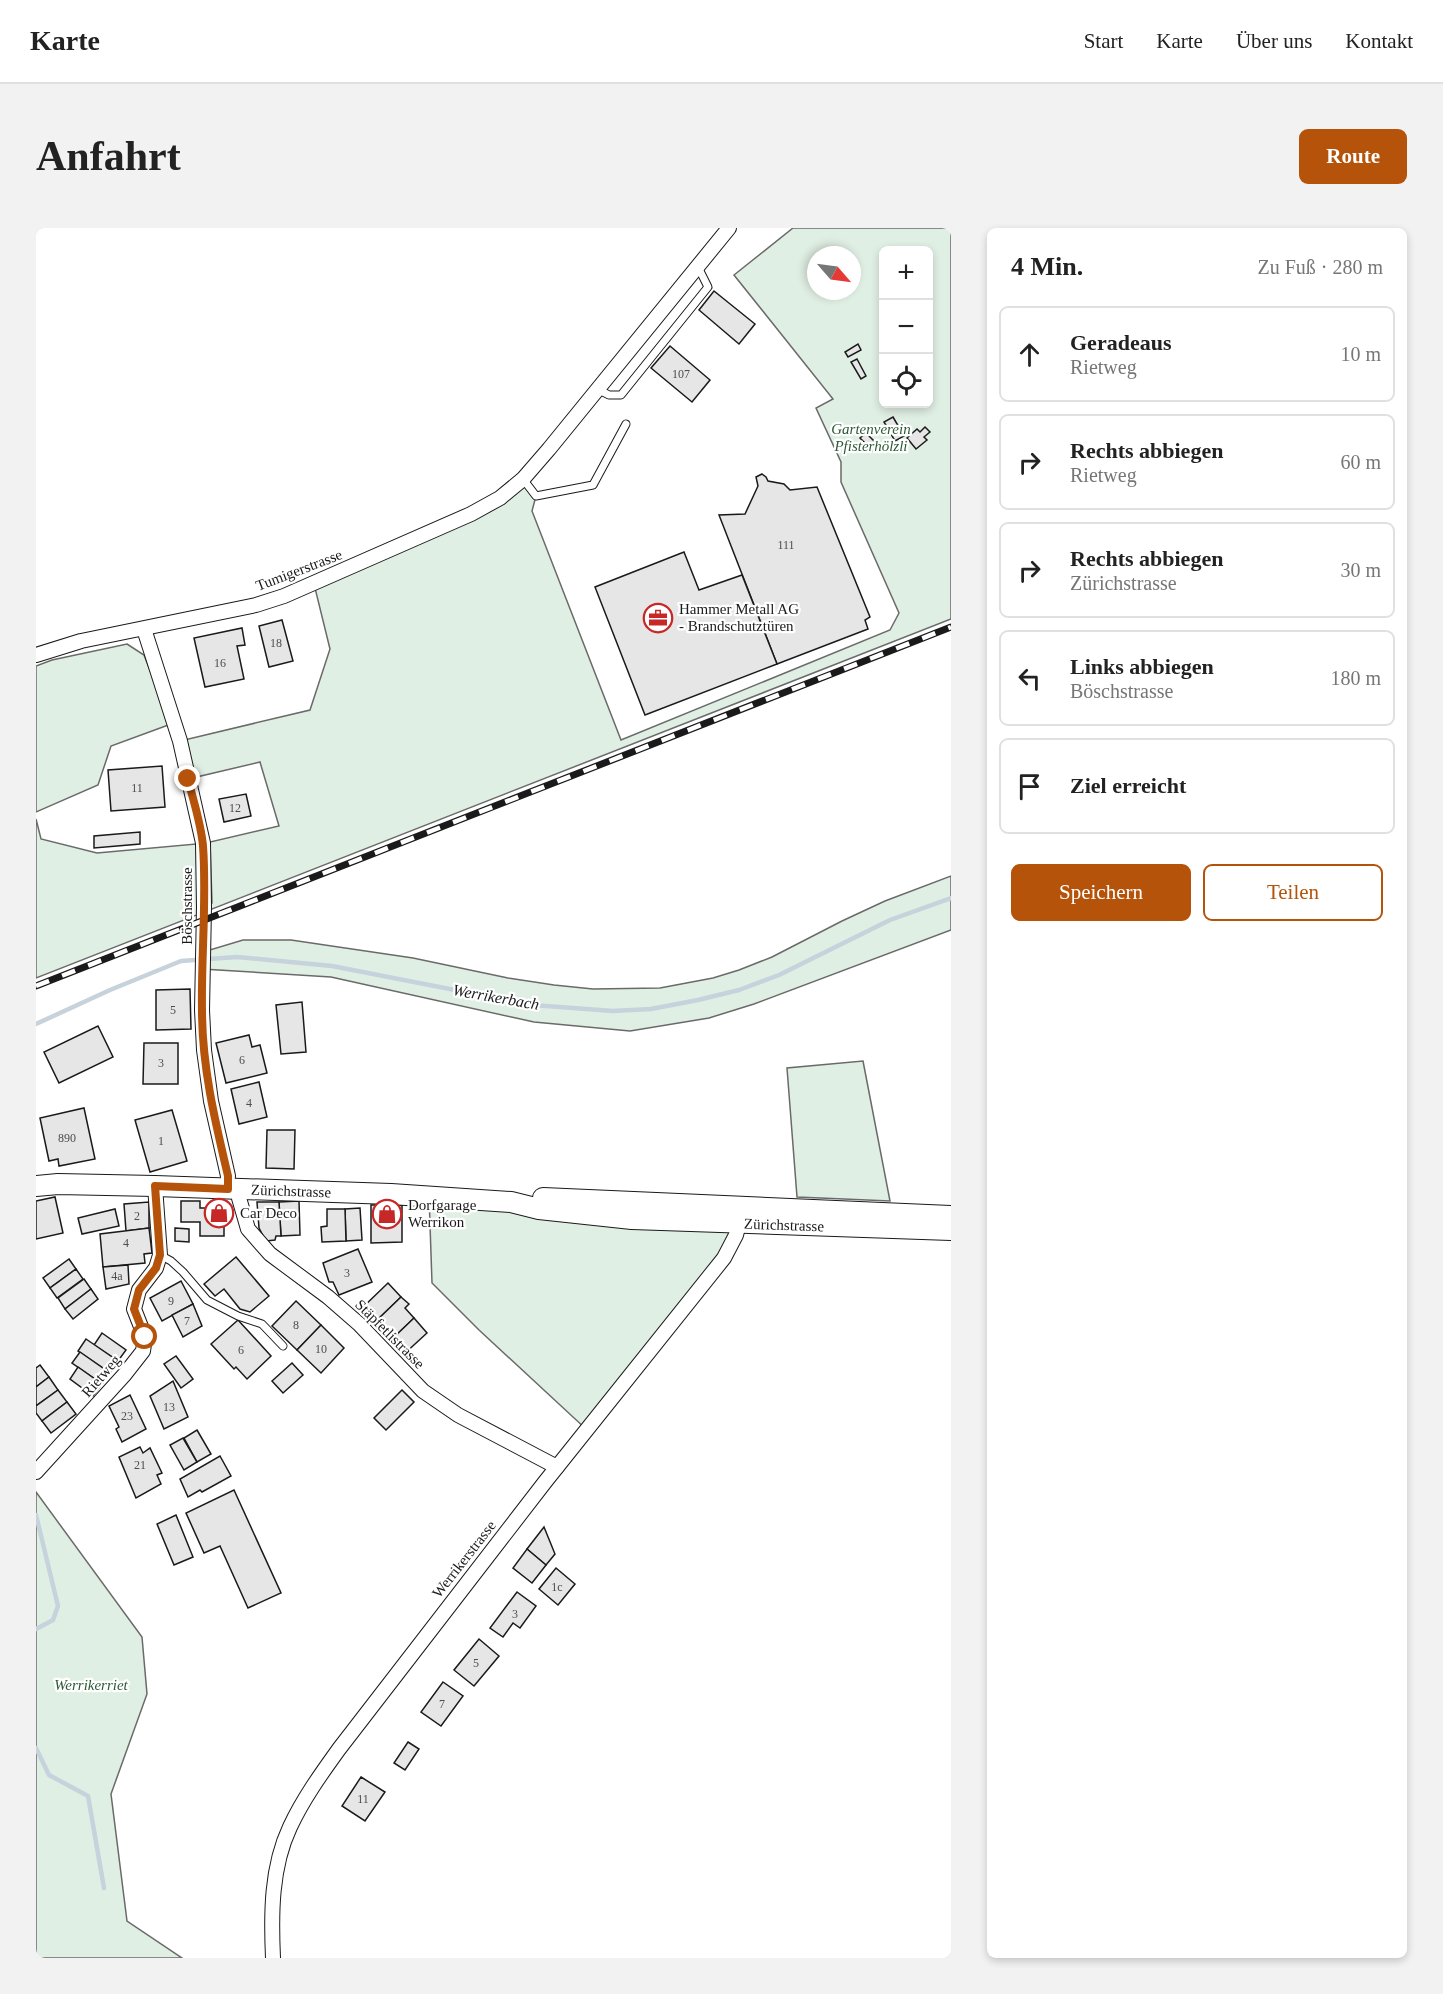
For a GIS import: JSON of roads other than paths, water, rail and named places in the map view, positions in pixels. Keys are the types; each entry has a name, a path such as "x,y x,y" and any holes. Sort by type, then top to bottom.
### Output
{"main road":[{"name":"Zürichstrasse","path":"36,1186 58,1184 155,1186 391,1194 511,1202 529,1198 951,1230"},
{"name":"Zürichstrasse","path":"741,1215 951,1216"}],"street":[{"name":"Tumigerstrasse","path":"36,655 81,641 256,605 304,588 471,514 500,498 523,479 729,228"},
{"name":"Böschstrasse","path":"144,629 180,741 203,843 202,1010 204,1050 211,1101 233,1189"},
{"path":"155,1186 160,1255"},
{"name":"Stäpfetlistrasse","path":"233,1189 239,1198 248,1230 270,1254 328,1297 359,1324 423,1391 458,1415 557,1467"},
{"name":"Werrikerstrasse","path":"273,1958 273,1903 278,1869 289,1828 310,1790 339,1749 557,1467 724,1258 741,1215"},
{"name":"Rietweg","path":"36,1472 143,1351 145,1337 134,1309 139,1290 156,1268 160,1255"}],"lane":[{"path":"597,389 609,395 621,395 708,287 698,267"},
{"path":"523,479 536,496 593,485 626,424"},
{"path":"160,1255 183,1272 207,1300 238,1316 262,1324 283,1346"}],"waterway":[{"name":"Werrikerbach","path":"36,1024 181,961 237,957 332,966 532,1005 613,1011 651,1009 739,990 779,975 890,920 951,898"},
{"path":"36,1515 58,1606 53,1620 36,1629"},
{"path":"36,1748 49,1775 88,1796 104,1888"}],"railway":[{"path":"36,986 951,627"}],"place":[{"name":"Hammer Metall AG - Brandschutztüren","path":"658,618"},
{"name":"Car Deco","path":"219,1213"},
{"name":"Dorfgarage Werrikon","path":"387,1214"}],"park label":[{"name":"Gartenverein Pfisterhölzli","path":"871,438"},
{"name":"Werrikerriet","path":"91,1685"}]}
